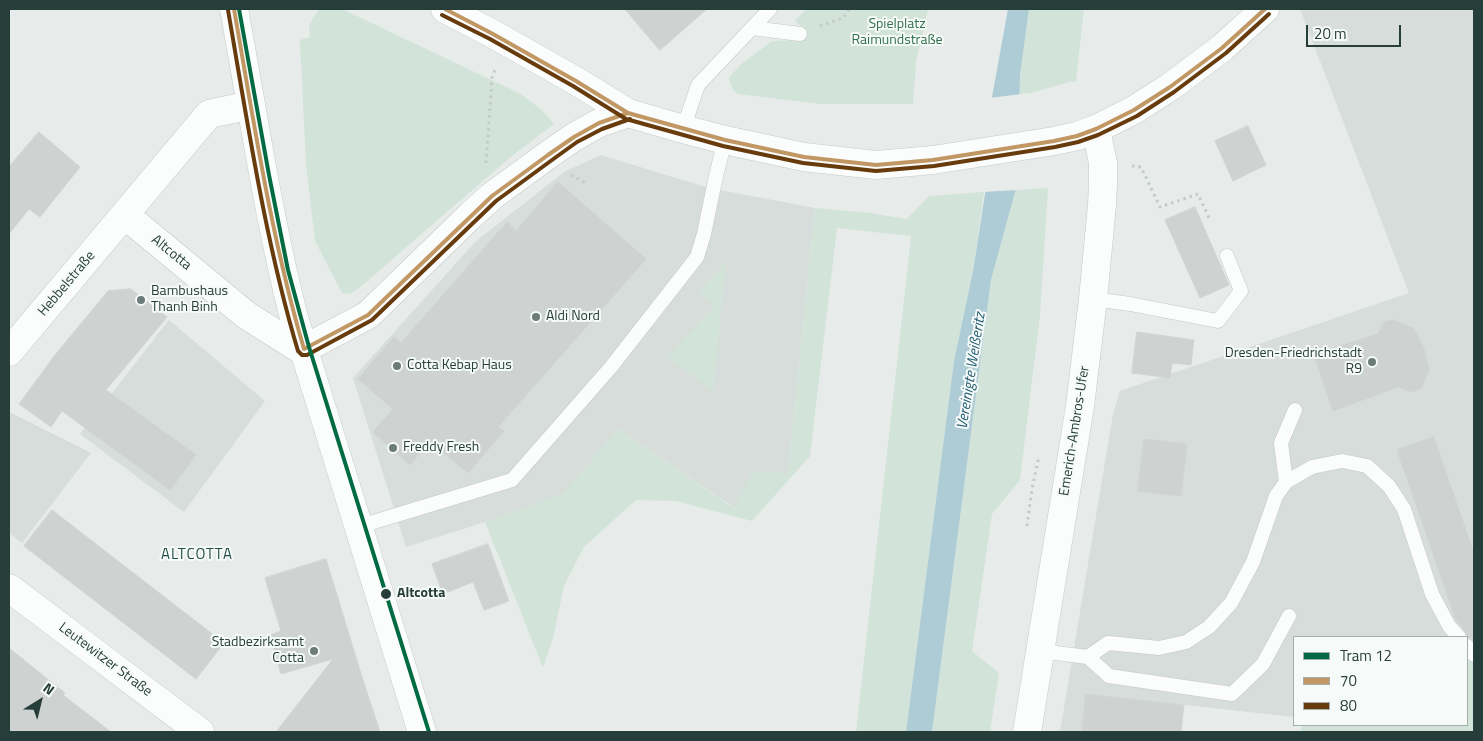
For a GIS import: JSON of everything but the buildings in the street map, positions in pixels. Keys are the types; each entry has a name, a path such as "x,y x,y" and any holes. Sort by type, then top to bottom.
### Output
{"main road":[{"path":"234,9 263,177 282,272 358,527 422,732"},
{"path":"444,9 576,80 628,113 725,140 804,157 876,164 933,160 1054,141 1077,136 1096,129 1134,110 1170,87 1222,48 1265,9"},
{"path":"125,215 209,114 251,105"},
{"path":"304,349 368,315 492,196 574,137 599,123 628,113"},
{"name":"Emerich-Ambros-Ufer","path":"1027,732 1080,406 1093,299 1102,205 1103,163 1096,129"},
{"name":"Altcotta","path":"125,215 246,315 300,349 304,349"},
{"name":"Hebbelstraße","path":"9,352 125,215"},
{"name":"Leutewitzer Straße","path":"9,588 200,732"}],"lane":[{"path":"683,129 698,84 770,9"},
{"path":"752,28 800,34"},
{"path":"358,527 512,480 611,367 697,257 725,140"},
{"path":"1093,299 1218,321 1242,291 1227,256"},
{"path":"1286,482 1281,443 1295,410"},
{"path":"1088,657 1108,643 1159,648 1186,642 1209,627 1231,603 1253,562 1276,496 1286,482 1312,467 1342,461 1367,466 1389,486 1404,509 1432,594 1449,626 1458,636"},
{"path":"1040,651 1088,657 1109,676 1232,694 1263,664 1289,616"}],"path":[{"path":"800,34 843,18 849,9"},
{"path":"492,196 485,184 492,78 509,43"},
{"path":"1103,163 1141,167 1160,206 1198,194 1210,220"}],"shaded area":[{"path":"1300,9 1474,9 1474,653 1468,657 1468,636 1293,636 1293,717 1087,694 1082,732 1060,732 1113,414 1120,391 1409,293"},
{"path":"601,155 709,188 815,208 788,473 735,508 618,429 563,495 406,547 353,378 475,242 564,172"},
{"path":"169,320 265,401 184,512 80,434"},
{"path":"9,412 91,453 22,543 9,533"}],"green space":[{"path":"319,9 342,9 521,94 543,111 554,124 512,156 350,294 342,293 315,241 306,164 300,40 310,37 309,25"},
{"name":"Spielplatz Raimundstraße","path":"806,9 928,9 916,62 913,104 821,104 738,94 733,90 729,78 740,65 772,41 794,40 804,29 795,21"},
{"path":"1029,9 1084,9 1076,82 1020,94 1020,75"},
{"path":"1048,188 1040,315 1020,480 992,514 972,651 999,673 990,732 932,732 991,280 1015,190"},
{"path":"984,192 973,271 954,361 906,732 856,732 911,236 837,228 810,456 752,521 676,501 636,500 584,547 564,586 553,638 543,668 485,522 563,494 618,429 734,508 753,471 788,473 815,208 870,213 907,219 929,196"},
{"path":"726,262 713,391 668,357 715,305 699,291"},
{"path":"1474,653 1474,732 1301,732 1301,726 1468,726 1468,657"}],"water":[{"name":"Vereinigte Weißeritz","path":"1008,9 1029,9 1020,75 1018,181 991,280 932,732 906,732 954,361 973,271 990,162 992,97"}],"pier":[{"path":"1022,94 1021,181 1018,190 982,192 987,162 989,98"}],"tram line":[{"name":"12","path":"239,9 288,270 309,347 429,732"}],"transit line":[{"name":"70","path":"234,9 273,222 292,307 304,349 368,315 492,196 548,155 599,123 628,113"},
{"name":"70","path":"445,9 576,81 628,113 725,140 804,157 876,165 933,160 1054,141 1077,136 1096,129 1134,110 1170,87 1222,48 1265,9"},
{"name":"80","path":"228,10 250,139 276,267 298,351 302,355 307,355 372,320 496,201 577,142 602,129 630,119"},
{"name":"80","path":"442,15 490,39 573,86 626,119 723,146 803,163 876,171 934,166 1055,147 1098,135 1137,116 1174,92 1226,53 1269,14"}],"place":[{"name":"Bambushaus Thanh Binh","path":"141,300"},
{"name":"Aldi Nord","path":"536,317"},
{"name":"Dresden-Friedrichstadt R9","path":"1372,362"},
{"name":"Cotta Kebap Haus","path":"397,366"},
{"name":"Freddy Fresh","path":"393,448"},
{"name":"Altcotta","path":"386,594"},
{"name":"Stadbezirksamt Cotta","path":"314,651"}],"district":[{"name":"ALTCOTTA","path":"197,555"}]}
